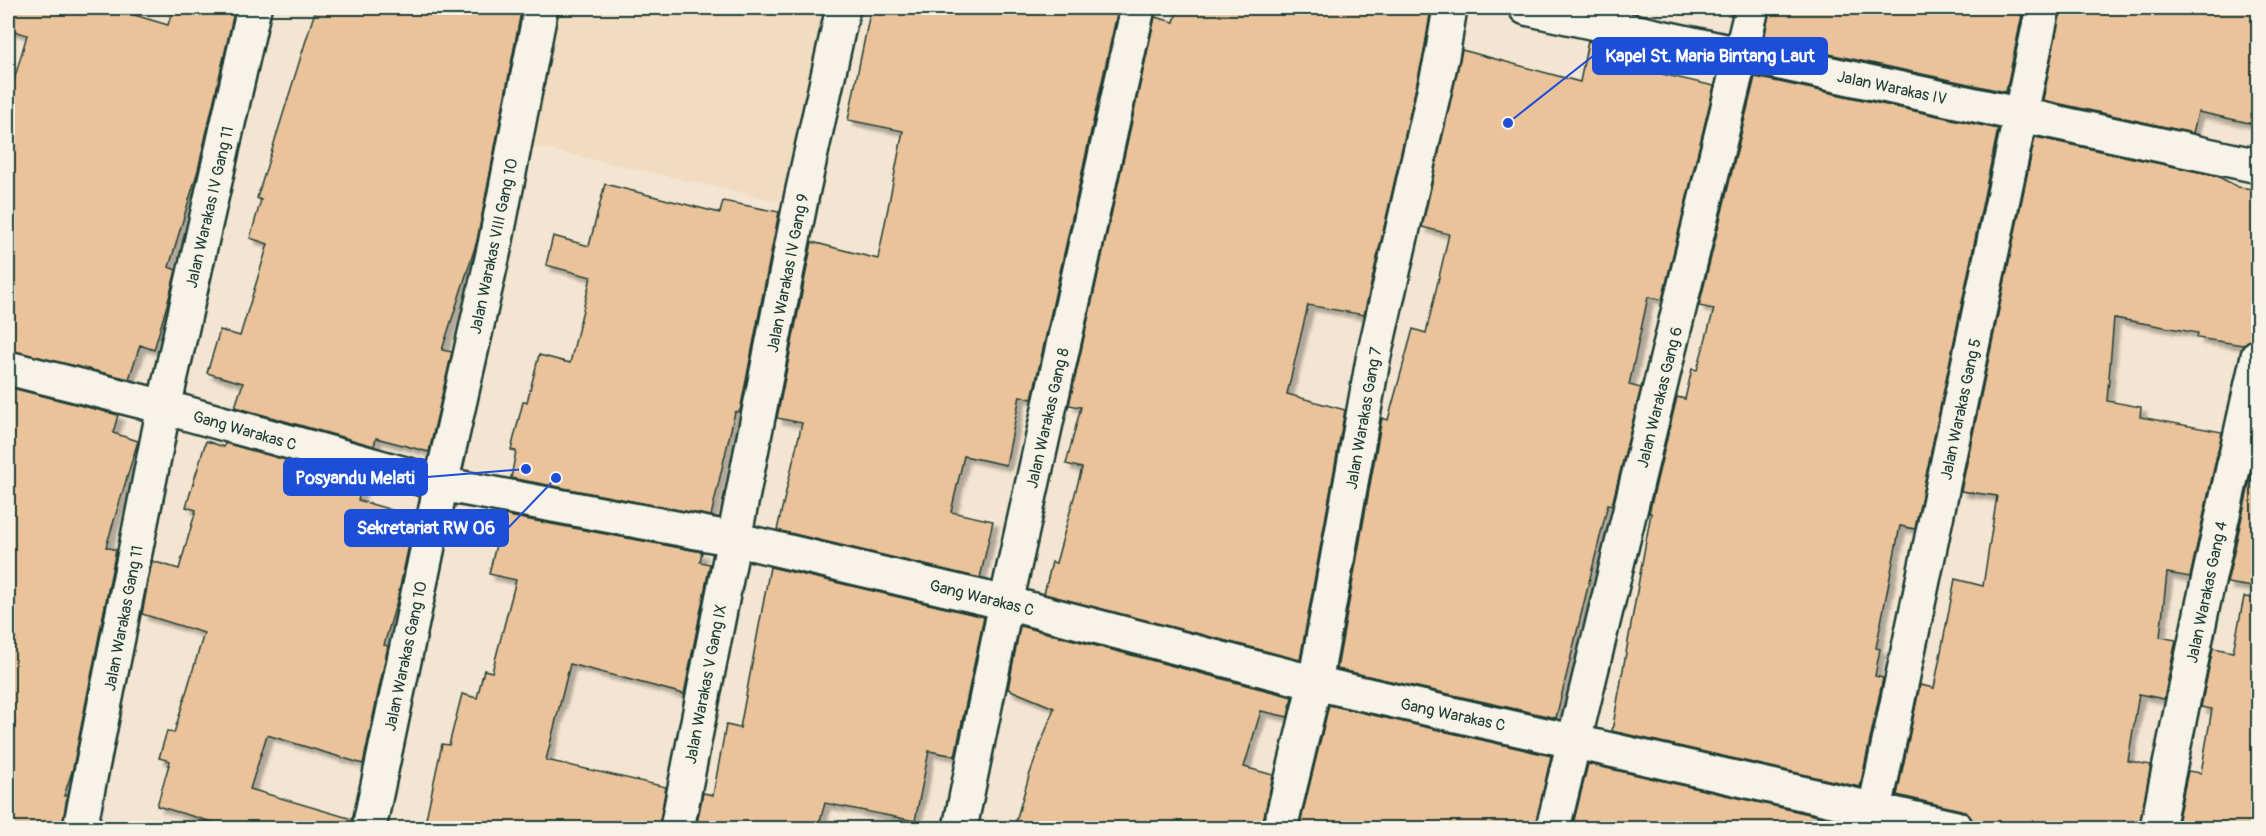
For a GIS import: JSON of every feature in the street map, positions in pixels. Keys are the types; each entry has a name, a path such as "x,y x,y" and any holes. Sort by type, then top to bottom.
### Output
{"street":[{"name":"Jalan Warakas IV Gang 11","path":"164,407 254,8"},
{"name":"Jalan Warakas VIII Gang 10","path":"441,484 495,245 541,8"},
{"name":"Jalan Warakas IV Gang 9","path":"734,539 800,206 843,8"},
{"name":"Jalan Warakas Gang 8","path":"960,828 1006,603 1138,8"},
{"name":"Jalan Warakas Gang 7","path":"1280,828 1315,683 1373,360 1442,56 1450,8"},
{"name":"Jalan Warakas IV","path":"1526,8 2259,166"},
{"name":"Jalan Warakas Gang 6","path":"1553,828 1743,54 1752,8"},
{"name":"Jalan Warakas Gang 5","path":"1873,819 2043,8"},
{"name":"Jalan Warakas Gang 4","path":"2157,828 2202,609 2259,356"},
{"name":"Gang Warakas C","path":"8,368 164,407 441,484 734,539 1006,603 1315,683 1573,740 1873,819 1956,828"},
{"name":"Jalan Warakas Gang 11","path":"80,828 164,407"},
{"name":"Jalan Warakas Gang 10","path":"369,828 441,484"},
{"name":"Jalan Warakas V Gang IX","path":"677,828 734,539"}],"shaded area":[{"path":"559,8 826,8 783,202 528,145"}],"building":[{"path":"8,8 111,8 168,25 173,8 235,8 198,170 169,267 176,270 169,298 154,350 140,345 129,379 8,350 8,101 27,35 8,29"},
{"path":"316,8 507,8 521,12 477,241 442,350 452,352 429,452 376,438 374,446 235,407 243,383 207,373 220,330 240,336 268,244 250,238 261,200 257,198"},
{"path":"871,8 1118,9 1032,399 1020,396 1006,465 964,456 951,512 993,521 980,578 777,530 802,423 777,418 812,242 878,259 903,131 848,120"},
{"path":"1178,8 1431,8 1424,52 1364,315 1308,305 1287,394 1345,410 1300,660 1044,594 1052,562 1056,563 1082,468 1066,464 1081,407 1069,405 1155,17 1174,22"},
{"path":"1770,8 1993,8 2022,15 2006,92 1764,40"},
{"path":"2061,8 2259,8 2259,125 2198,112 2193,133 2043,100"},
{"path":"1588,41 1666,57 1662,74 1714,86 1662,300 1648,297 1629,385 1641,388 1612,505 1608,504 1556,718 1337,669 1382,418 1388,420 1413,329 1426,333 1449,234 1422,227 1462,50 1580,82"},
{"path":"1755,77 1998,129 1915,529 1900,526 1876,648 1880,649 1875,676 1883,678 1860,787 1612,731 1651,513 1649,513 1677,397 1685,399 1692,369 1697,370 1714,309 1699,306"},
{"path":"2035,137 2217,176 2238,187 2259,190 2258,338 2243,345 2197,338 2198,333 2114,318 2107,401 2141,407 2140,417 2222,432 2190,577 2167,573 2160,637 2176,640 2164,699 2139,694 2128,761 2151,765 2139,828 1974,828 1969,815 1961,810 1897,795 1920,685 1934,688 1955,579 1983,586 1997,496 1961,491"},
{"path":"605,184 720,213 723,201 779,212 740,411 735,412 711,516 511,478 516,451 511,450 523,402 527,402 539,355 570,363 591,277 546,265 553,236 589,246"},
{"path":"8,387 118,415 113,433 138,441 106,547 116,550 73,768 64,796 67,796 62,828 8,828 8,745 15,721 8,719"},
{"path":"206,441 224,447 225,443 363,482 358,500 415,517 397,601 384,645 388,646 363,764 267,735 250,789 352,819 351,828 233,828 157,806 170,761 159,758 167,731 174,733 204,633 142,614 152,561 179,569 196,510 186,507"},
{"path":"2259,441 2259,588 2227,583"},
{"path":"503,515 702,552 700,562 710,564 684,694 570,664 546,760 666,787 659,828 424,828 442,744 449,745 462,694 477,698 484,670 492,672 516,580 489,574"},
{"path":"770,567 984,617 955,756 929,751 915,821 825,803 818,828 696,828 703,793 713,795 726,725 740,728"},
{"path":"2244,597 2259,598 2259,828 2176,828 2188,771 2201,773 2212,709 2201,707 2213,648 2233,652"},
{"path":"1020,626 1292,697 1288,717 1261,711 1244,767 1273,775 1262,828 1014,828 1029,776 1054,708 1008,689"},
{"path":"1329,705 1551,756 1535,828 1299,828"},
{"path":"1588,764 1853,824 1853,828 1572,828"}],"place":[{"name":"Kapel St. Maria Bintang Laut","path":"1508,123"},
{"name":"Posyandu Melati","path":"526,469"},
{"name":"Sekretariat RW 06","path":"556,478"}]}
